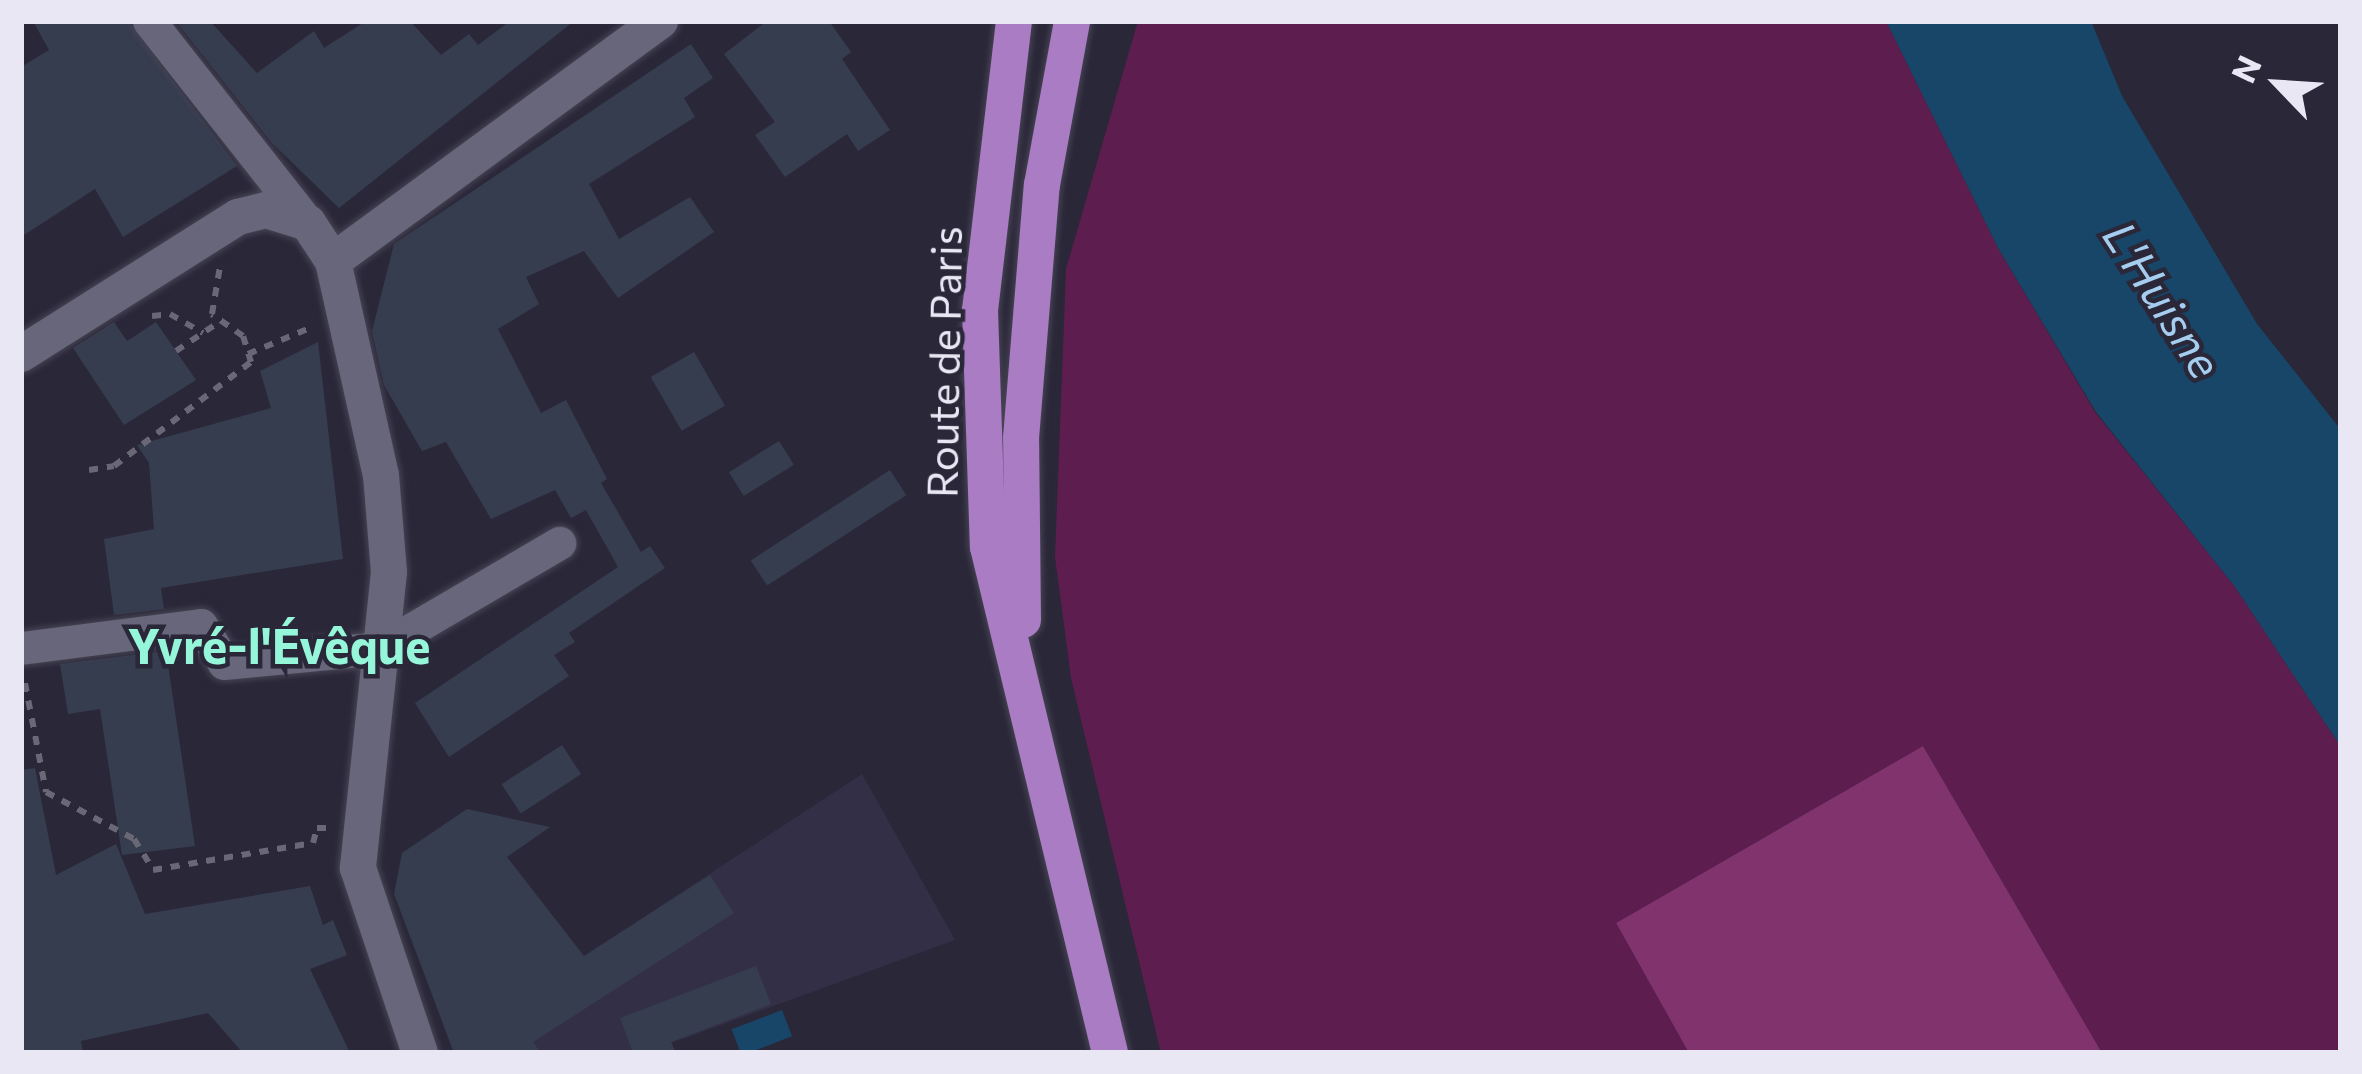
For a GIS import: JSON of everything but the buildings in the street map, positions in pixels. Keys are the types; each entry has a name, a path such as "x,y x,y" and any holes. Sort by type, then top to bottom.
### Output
{"main road":[{"name":"Route de Paris","path":"1014,21 978,412 988,547 1110,1053"},
{"name":"Route de Paris","path":"1028,701 1021,438 1042,185 1072,21"}],"street":[{"path":"149,21 333,261 381,475 388,572 358,868 373,932 421,1053"},
{"path":"333,261 660,21"},
{"path":"21,354 238,217 266,211 308,223"},
{"path":"21,648 201,625 224,663 380,648 560,543"}],"path":[{"path":"216,324 220,256"},
{"path":"139,324 170,314 203,333"},
{"path":"176,351 216,324"},
{"path":"89,470 114,466 188,416 251,362 243,336 216,324"},
{"path":"248,354 316,325"},
{"path":"21,662 46,792 134,839 153,871 208,854 313,843 317,828 361,828"}],"shaded area":[{"path":"1138,21 1886,21 1998,248 2095,412 2235,587 2341,747 2341,1053 2102,1053 1923,746 1616,923 1689,1053 1161,1053 1071,678 1055,557 1066,269"},
{"path":"1923,746 2102,1053 1689,1053 1616,923"},
{"path":"862,774 955,940 644,1053 455,1053 584,956"}],"water":[{"name":"L'Huisne","path":"1886,21 2091,21 2122,96 2257,324 2341,430 2341,747 2235,587 2096,412 1998,248"},
{"path":"782,1010 792,1036 741,1053 732,1029"}],"district":[{"name":"Yvré-l'Évêque","path":"279,645"}]}
